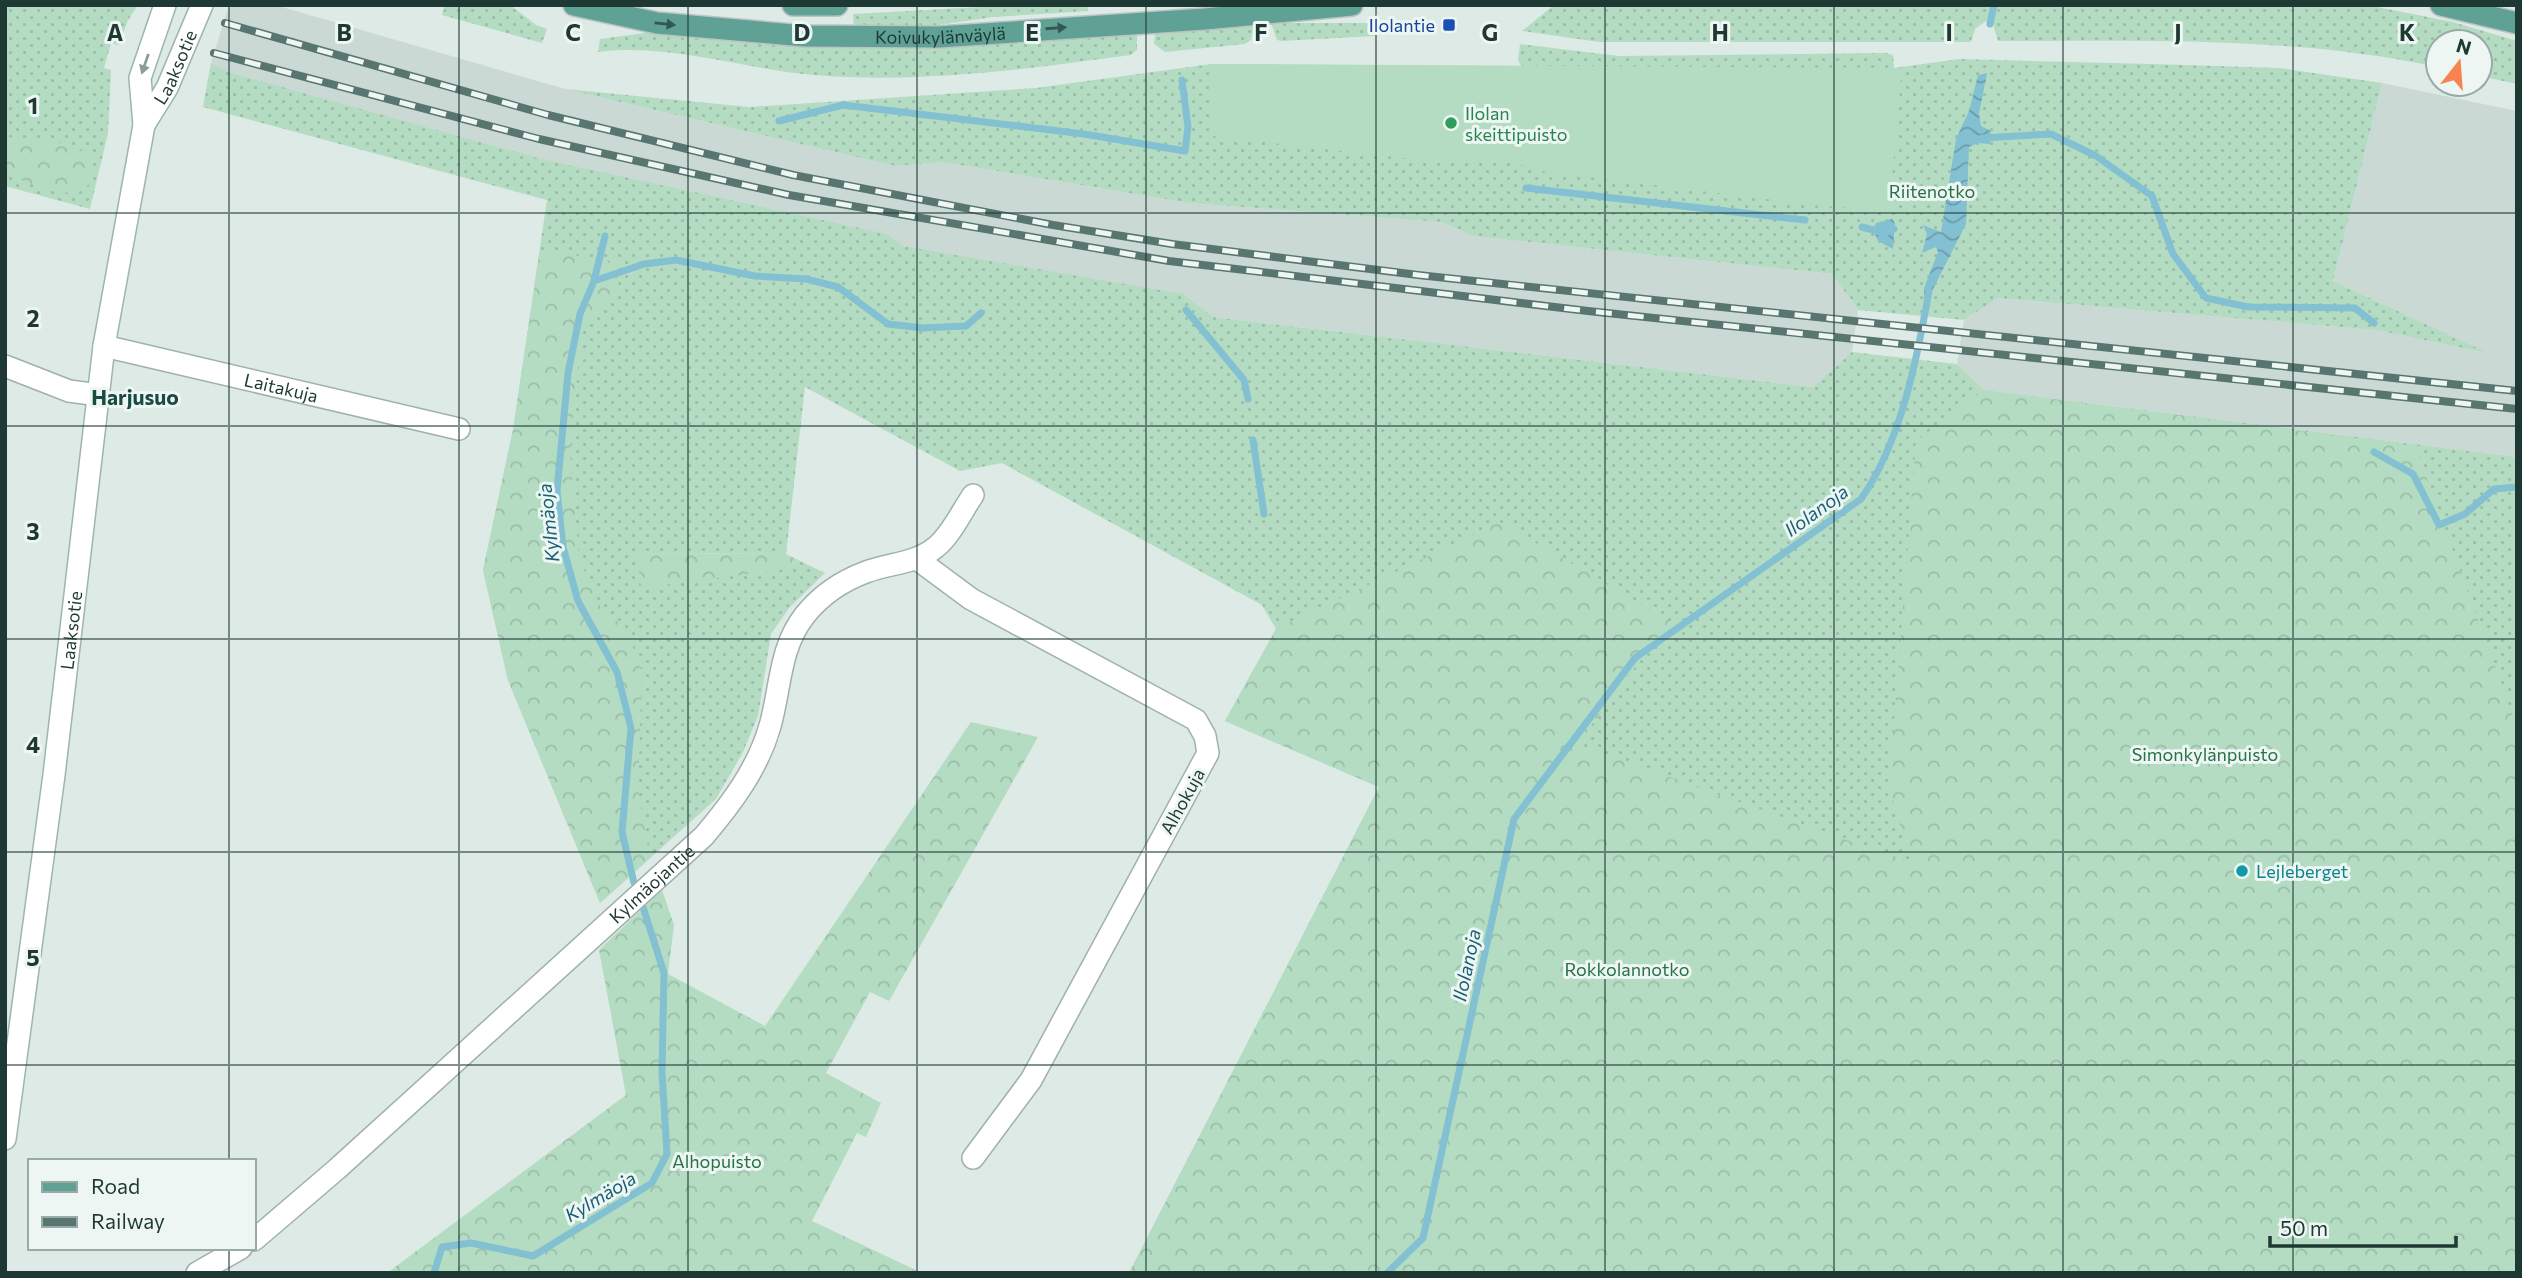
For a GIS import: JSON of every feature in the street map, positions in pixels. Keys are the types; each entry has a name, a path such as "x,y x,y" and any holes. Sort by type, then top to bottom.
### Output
{"main road":[{"name":"Koivukylänväylä","path":"574,5 657,23 805,36 939,37 1204,12 1352,5"},
{"path":"793,5 837,5"},
{"path":"2441,5 2516,23"}],"street":[{"name":"Laaksotie","path":"5,1139 104,346 144,125 140,78 165,5"},
{"name":"Laaksotie","path":"144,125 167,88 202,5"},
{"name":"Laitakuja","path":"104,346 459,429"},
{"path":"5,366 69,391 99,395"},
{"name":"Kylmäojantie","path":"256,1238 337,1169 704,836 731,804 757,759 770,726 788,641 806,614 831,589 866,572 917,559 938,547 972,495"},
{"name":"Alhokuja","path":"917,559 971,599 1196,720 1205,736 1208,753 1031,1080 973,1158"},
{"path":"197,1273 237,1250"}],"shaded area":[{"path":"235,5 275,5 565,89 895,166 942,162 1189,203 1441,222 1473,236 1832,274 1858,310 1852,352 1813,387 1213,317 203,107 211,63 228,9"},
{"path":"2382,83 2424,92 2424,98 2454,98 2517,111 2517,457 1984,390 1957,364 1964,320 1998,298 2376,330 2484,352 2333,281"}],"green space":[{"path":"5,5 138,5 128,20 119,45 111,43 104,68 111,70 108,133 90,209 5,186"},
{"path":"445,5 510,5 536,25 547,29 542,43 442,15"},
{"path":"1020,5 1087,5 1088,11 993,17 924,27 854,26 853,14"},
{"path":"1554,5 2367,5 2473,28 2424,28 2424,64 2383,57 2273,45 2163,41 1998,41 1993,24 1986,21 1975,29 1971,42 1599,42 1522,31"},
{"path":"1271,23 1374,23 1376,36 1281,41 1277,40"},
{"path":"1255,25 1251,40 1245,44 1165,52 1154,44 1155,34"},
{"path":"652,32 960,44 1137,35 1137,50 1131,55 1013,70 893,78 787,72 652,51 598,52 600,39"},
{"path":"2494,34 2517,41 2517,84 2494,79"},
{"name":"Riitenotko","path":"1520,44 1619,56 1886,53 1893,55 1894,68 1959,59 2280,68 2382,83 2333,281 2488,353 2376,330 1998,298 1964,320 1858,310 1832,274 1473,236 1441,222 1189,203 942,162 895,166 565,89 749,107 1036,88 1211,64 1521,66 1518,60"},
{"path":"211,63 228,72 541,159 887,234 903,246 1183,294 1213,317 1813,387 1852,352 1957,364 1984,390 2517,457 2517,1273 1129,1273 1379,787 1225,721 1276,629 1262,605 1002,463 960,471 805,387 786,554 637,553 787,569 798,560 825,573 789,608 771,634 758,716 743,752 716,799 600,903 508,680 483,570 513,430 547,200 203,107"},
{"name":"Ilolan skeittipuisto","path":"1211,64 1902,68 1889,210 1822,206 1533,170 1508,159 1475,163 1430,161 1212,136"},
{"path":"5,137 49,140 90,156 92,175 87,187 77,192 64,192 5,174"},
{"path":"540,250 619,262 618,296 582,326 570,451 579,558 600,606 627,630 642,672 638,789 650,858 600,903 508,680 483,570 513,430"},
{"path":"1984,390 2415,446 2517,727 2517,1273 1129,1273 1379,787 1225,721 1276,629 1500,522 1670,621 1577,744 1911,863 1889,788 1916,441"},
{"path":"637,553 786,554 798,560 787,569 641,588"},
{"name":"Alhopuisto","path":"971,722 1038,737 889,1001 870,992 826,1073 881,1103 866,1137 857,1133 812,1221 922,1273 387,1273 626,1095 599,950 662,890 674,925 668,974 765,1026"}],"water":[{"path":"1987,73 1979,114 1981,126 1991,131 1990,144 1978,143 1969,147 1966,224 1928,299 1924,298 1924,288 1938,252 1936,247 1922,253 1927,234 1923,225 1941,232 1956,139 1969,111 1978,75"},
{"path":"1892,219 1895,223 1893,249 1878,241 1873,230 1876,223"}],"waterway":[{"path":"1990,24 1994,5"},
{"path":"779,121 843,105 1084,134 1185,151 1188,127 1182,80"},
{"name":"Ilolanoja","path":"1982,138 2051,134 2096,156 2152,196 2173,254 2206,298 2248,307 2355,308 2374,323"},
{"path":"1526,188 1805,220"},
{"path":"1862,227 1884,233 1894,229"},
{"name":"Kylmäoja","path":"605,236 594,281 580,314 568,373 557,491 563,547 578,601 617,672 631,728 622,832 634,883"},
{"path":"594,281 644,264 676,260 755,276 806,279 838,287 888,324 923,328 966,326 981,313"},
{"name":"Ilolanoja","path":"1387,1273 1423,1238 1514,819 1635,658 1861,499 1887,452 1897,426 1913,372 1929,291"},
{"path":"1186,310 1244,380 1248,399"},
{"path":"1253,440 1264,514"},
{"name":"Ilolanoja","path":"2374,452 2413,474 2439,525 2465,514 2494,489 2517,487"},
{"name":"Kylmäoja","path":"434,1273 442,1247 471,1243 533,1256 652,1183 667,1154 662,1072 664,973 643,907"}],"railway":[{"path":"225,23 548,115 793,175 1053,225 1172,244 1418,275 2517,391"},
{"path":"214,53 539,139 789,195 1169,261 1588,311 2517,409"}],"place":[{"name":"Ilolantie","path":"1449,25"},
{"name":"Ilolan skeittipuisto","path":"1451,123"},
{"name":"Lejleberget","path":"2242,871"}],"district":[{"name":"Harjusuo","path":"135,396"}],"park label":[{"name":"Simonkylänpuisto","path":"2205,754"},
{"name":"Rokkolannotko","path":"1627,969"}]}
